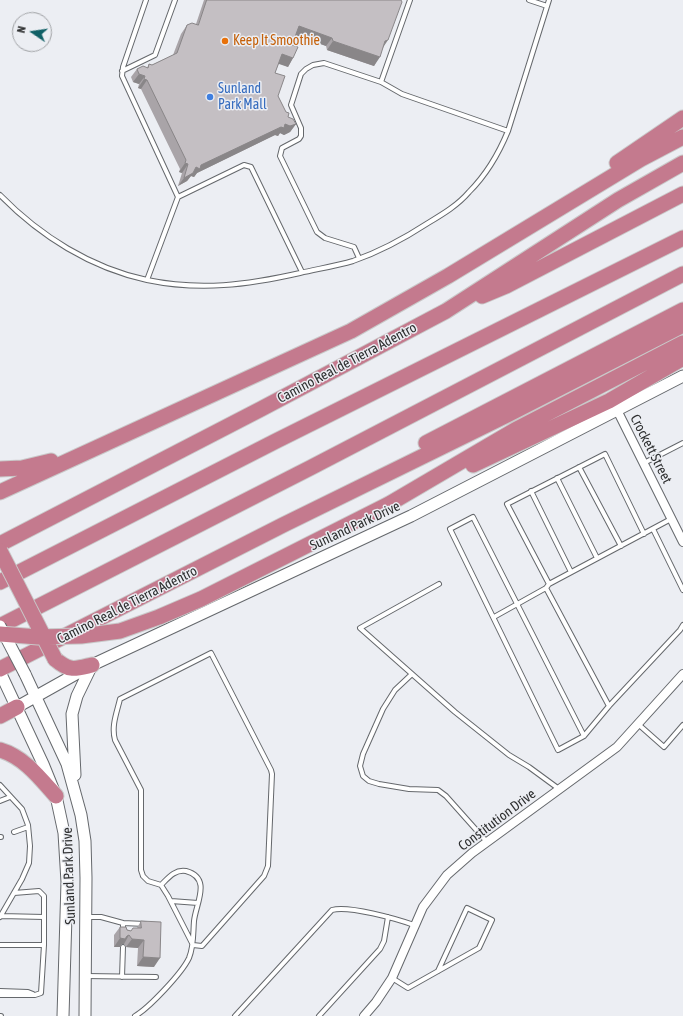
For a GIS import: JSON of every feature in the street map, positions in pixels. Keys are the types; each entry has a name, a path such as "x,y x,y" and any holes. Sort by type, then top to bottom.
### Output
{"highway":[{"path":"549,214 634,151 683,118"},
{"path":"1,492 351,331 448,276 642,159 683,137"},
{"name":"Camino Real de Tierra Adentro","path":"0,544 446,311 618,200 682,163"},
{"path":"446,311 506,286 683,194"},
{"path":"0,582 283,438 683,238"},
{"path":"0,626 318,464 683,274"},
{"path":"283,525 422,445 683,310"},
{"name":"Camino Real de Tierra Adentro","path":"2,675 283,525 509,414 683,325"},
{"path":"389,504 515,430 683,343"},
{"path":"0,634 38,637 80,636 120,631 159,617 201,599 389,504 609,402 682,359"},
{"path":"0,469 22,468 84,454"},
{"path":"0,551 55,659 61,665 72,669 92,665"},
{"path":"0,716 16,707"},
{"path":"0,750 17,758 31,768 56,796"}],"main road":[{"name":"Sunland Park Drive","path":"16,707 92,665 411,516 683,376"},
{"name":"Sunland Park Drive","path":"0,626 25,674 67,764 81,815 86,841 85,1016"},
{"path":"75,790 72,714 77,696 92,665"},
{"name":"Sunland Park Drive","path":"2,675 56,796 64,833 67,882 63,1016"}],"street":[{"name":"Crockett Street","path":"617,410 683,542"},
{"name":"Constitution Drive","path":"364,1016 376,1002 392,978 423,907 447,875 487,842 617,747 683,674"}],"lane":[{"path":"146,0 122,71 123,79 178,197"},
{"path":"122,71 155,55 175,0"},
{"path":"381,82 410,0"},
{"path":"529,0 547,6"},
{"path":"0,195 27,220 65,247 110,268 147,280 190,286 221,286 251,283 343,264 382,249 420,228 463,199 475,186 501,146 508,131 549,0"},
{"path":"359,258 354,247 325,238 317,232 280,156 280,152 285,146 299,139 301,136 301,128 291,105 299,78 306,69 313,65 324,63 381,82 402,94 508,131"},
{"path":"147,280 178,197 244,166 251,167 302,272"},
{"path":"644,463 683,443"},
{"path":"549,584 507,504 605,454 644,534"},
{"path":"579,467 620,546"},
{"path":"557,478 597,558"},
{"path":"532,491 571,572"},
{"path":"584,736 473,517 450,529 494,616 558,750 584,736 609,706 683,625"},
{"path":"494,616 546,588 549,584 571,572 672,519"},
{"path":"653,529 683,590"},
{"path":"439,584 360,628 455,712 503,750 559,789"},
{"path":"546,588 609,706"},
{"path":"211,653 271,770 268,866 264,876 202,946 193,945 171,901 161,885 148,881 141,870 140,790 113,734 120,699 211,653"},
{"path":"412,674 395,690 383,709 363,754 360,766 363,776 369,781 379,784 409,789 438,790 446,796 487,842"},
{"path":"638,724 664,747 683,725"},
{"path":"0,785 22,809 28,827 30,846 29,863 1,916 44,917"},
{"path":"0,801 10,797"},
{"path":"14,832 28,827"},
{"path":"135,1016 150,1005 185,965 190,956 193,945 194,920 201,883 199,878 195,874 182,870 169,876 161,885"},
{"path":"0,995 35,995 41,993 44,945 44,896 39,891 14,893"},
{"path":"171,901 198,904"},
{"path":"235,1016 332,910 343,908 388,917 414,925"},
{"path":"392,978 408,988 479,948 492,920 467,908 438,971"},
{"path":"86,917 101,917 123,923 153,924"},
{"path":"319,1016 380,949 384,941 388,917"},
{"path":"123,923 124,936"},
{"path":"0,945 44,945"},
{"path":"122,977 123,947"},
{"path":"86,976 156,977"},
{"path":"0,991 28,992 35,995"}],"building":[{"name":"Sunland Park Mall","path":"207,0 401,0 402,2 388,40 385,41 380,57 333,41 332,38 299,26 292,45 298,47 293,58 282,54 275,73 285,76 278,96 286,112 289,113 288,117 293,119 296,124 290,126 285,124 284,128 281,127 201,165 200,169 196,167 193,173 184,178 188,164 185,163 186,160 147,80 144,79 145,76 139,74 137,69 143,66 148,68 149,64 152,65 177,53 187,25 192,23 198,25"},
{"path":"141,921 161,922 160,958 143,957 144,940 132,939 129,935 125,939 120,938 120,927 126,927 127,930 131,931 133,928 141,928"}],"place":[{"name":"Keep It Smoothie","path":"225,41"},
{"name":"Sunland Park Mall","path":"210,97"}]}
